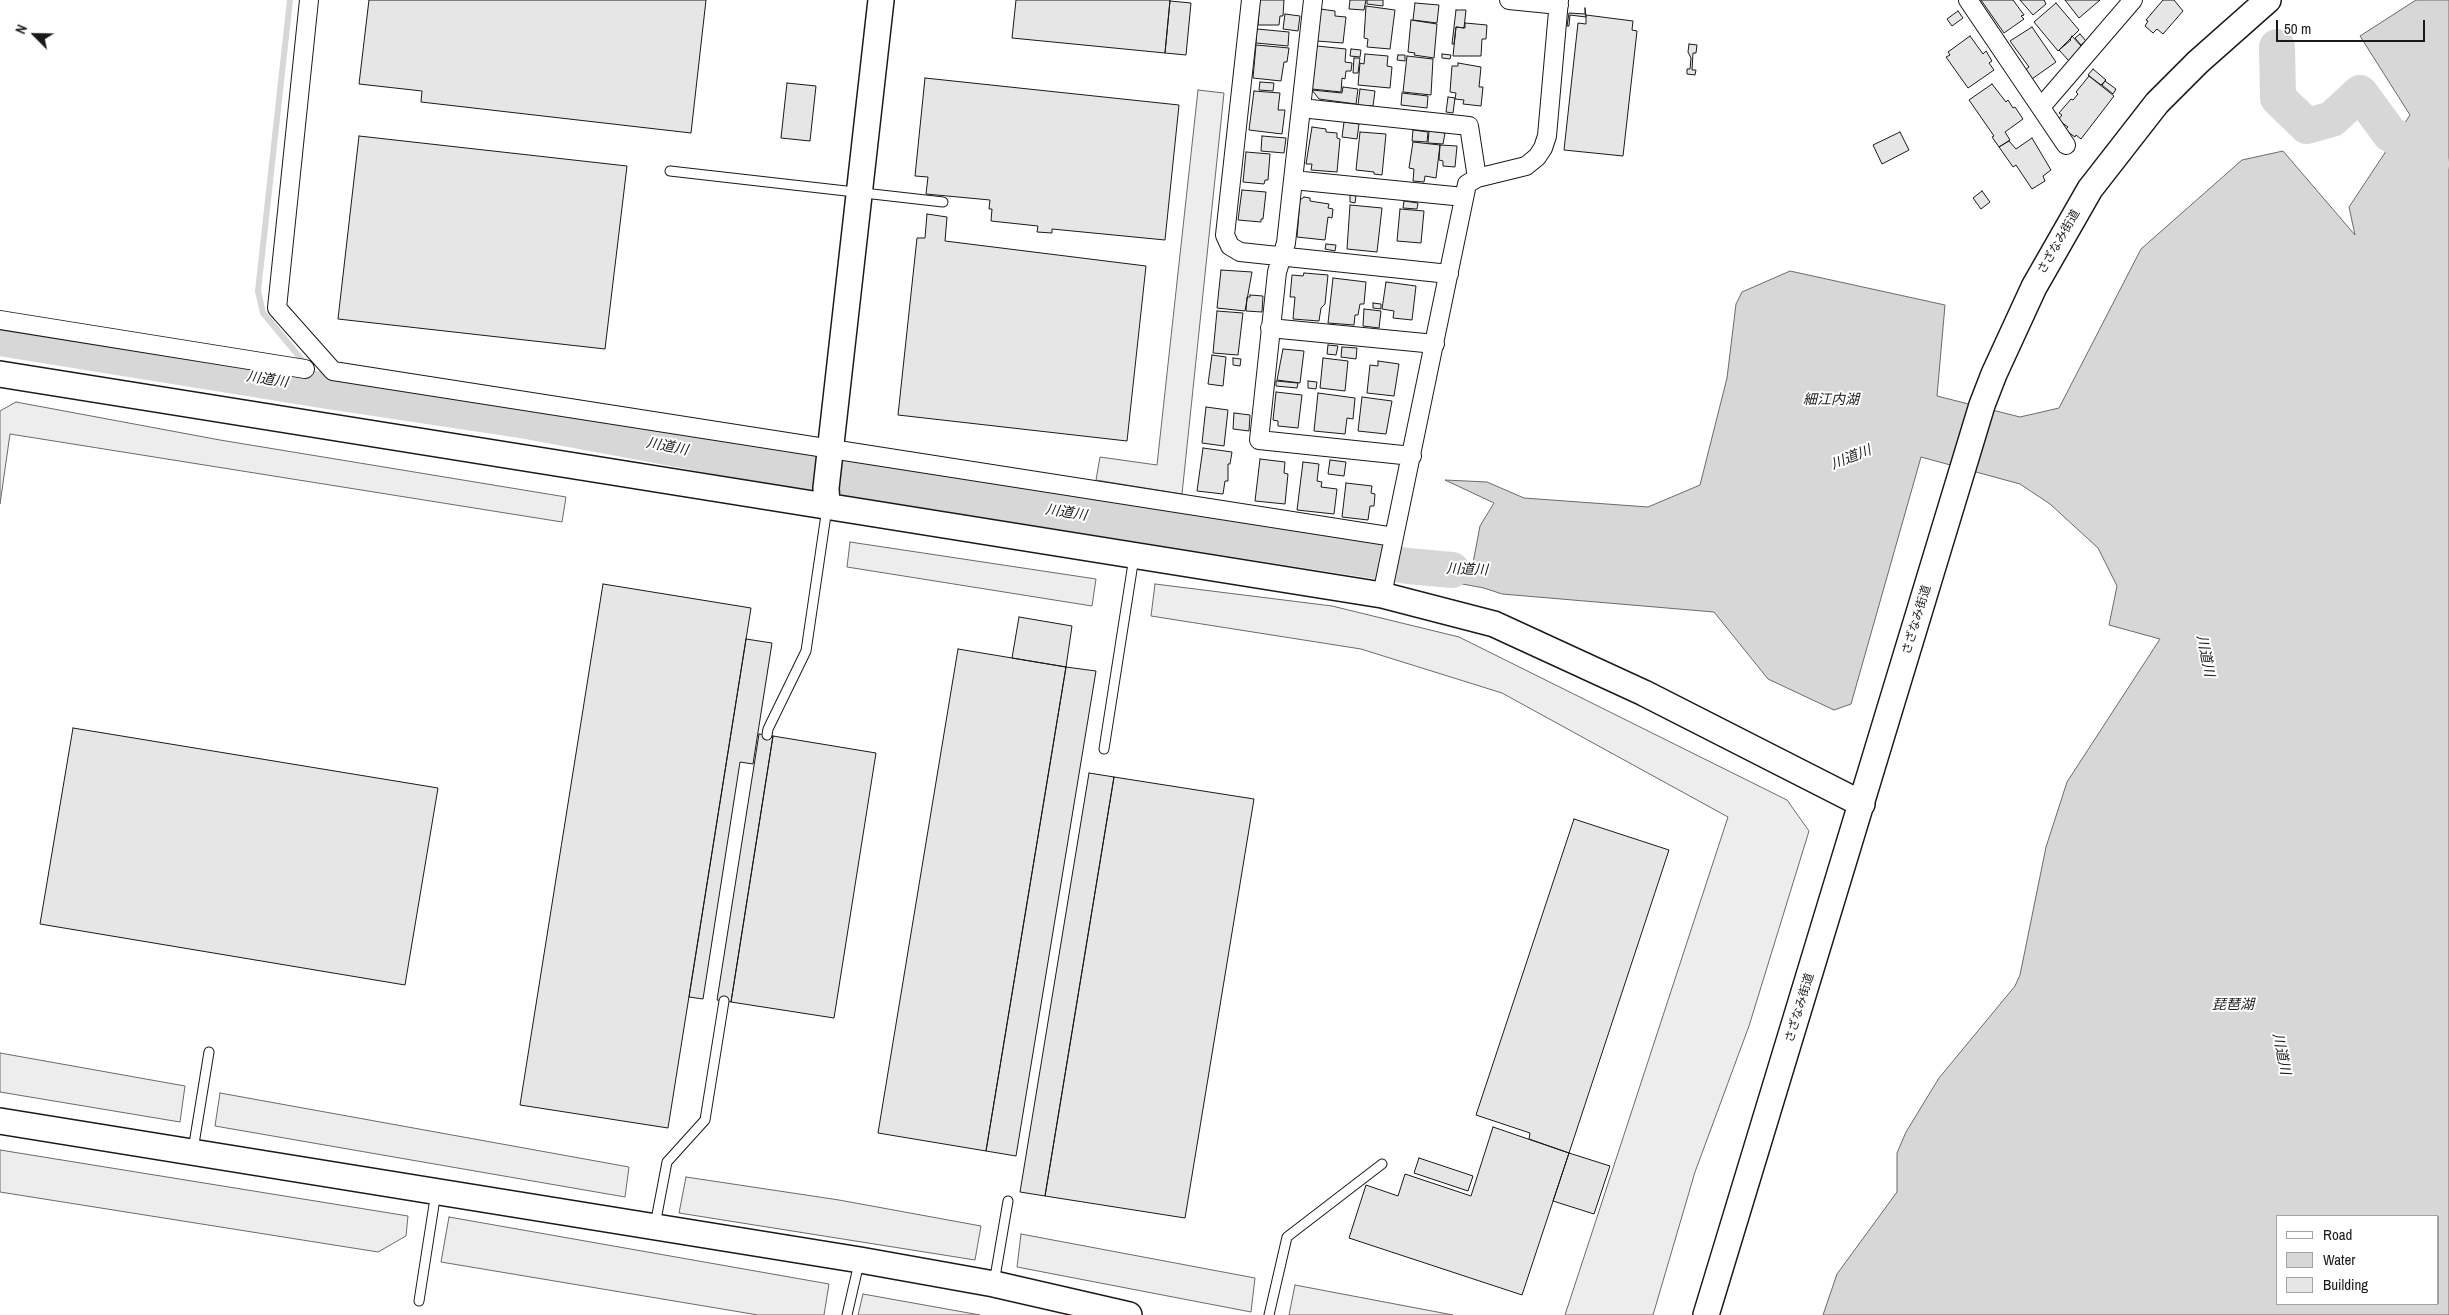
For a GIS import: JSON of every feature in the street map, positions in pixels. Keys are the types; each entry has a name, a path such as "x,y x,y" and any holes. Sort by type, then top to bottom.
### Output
{"street":[{"path":"309,0 277,308 333,371 831,453 1393,541"},
{"path":"827,497 881,0"},
{"path":"1251,0 1225,235 1230,246 1240,252 1449,274"},
{"path":"1313,0 1286,243 1277,272 1259,440 1412,456"},
{"path":"1384,586 1467,184 1477,178 1526,166 1537,157 1543,148 1547,136 1559,3 1509,0"},
{"path":"1968,0 2066,145"},
{"path":"2040,107 2133,0"},
{"name":"さざなみ街道","path":"1706,1315 1982,405 2034,287 2090,190 2157,103 2198,62 2268,0"},
{"path":"1301,108 1469,126 1477,178"},
{"path":"1293,180 1464,197"},
{"path":"0,320 305,369"},
{"path":"1270,328 1435,344"},
{"path":"0,374 827,497 1134,554 1384,586 1494,624 1644,693 1862,804"},
{"path":"0,1121 860,1260 994,1284 1129,1315"}],"lane":[{"path":"670,170 943,202"},
{"path":"767,735 768,729 806,651 827,497"},
{"path":"1104,748 1134,554"},
{"path":"655,1228 667,1162 704,1120 724,1001"},
{"path":"193,1152 209,1052"},
{"path":"1270,1315 1287,1236 1382,1164"},
{"path":"419,1301 436,1192"},
{"path":"994,1284 1008,1201"},
{"path":"846,1315 860,1260"}],"shaded area":[{"path":"1198,90 1224,93 1182,494 1096,480 1100,457 1157,465"},
{"path":"16,402 220,440 566,497 562,522 10,434 0,504 0,411"},
{"path":"850,542 1096,579 1092,606 847,567"},
{"path":"1155,584 1332,606 1459,637 1787,800 1809,831 1749,1026 1695,1172 1653,1315 1565,1315 1728,817 1502,693 1361,649 1151,616"},
{"path":"0,1053 185,1086 180,1122 0,1092"},
{"path":"220,1093 629,1167 625,1197 215,1126"},
{"path":"0,1150 408,1216 406,1236 378,1252 0,1192"},
{"path":"686,1177 839,1200 981,1226 975,1260 679,1213"},
{"path":"449,1217 829,1284 824,1315 758,1315 441,1262"},
{"path":"1021,1234 1255,1278 1251,1312 1017,1267"},
{"path":"1295,1285 1453,1315 1289,1315"},
{"path":"863,1294 980,1315 858,1315"}],"water":[{"name":"琵琶湖","path":"2416,0 2449,0 2449,1315 1823,1315 1837,1274 1897,1192 1897,1153 1906,1132 1939,1078 2015,986 2020,975 2046,847 2067,782 2160,639 2109,625 2117,586 2098,548 2050,504 2020,484 1921,457 1851,704 1834,710 1768,679 1714,612 1502,594 1484,588 1403,573 1404,557 1473,563 1480,526 1494,503 1445,480 1487,482 1524,498 1648,507 1700,485 1727,378 1736,304 1742,292 1790,271 1945,305 1937,396 2020,417 2059,408 2141,249 2242,160 2283,151 2355,235 2349,207 2410,115 2360,36"}],"building":[{"path":"369,0 706,0 691,133 421,102 422,91 359,84"},
{"path":"1016,0 1170,0 1165,53 1012,38"},
{"path":"1260,0 1284,0 1283,16 1280,16 1279,25 1258,25"},
{"path":"1350,0 1366,0 1364,10 1349,9"},
{"path":"1367,0 1383,0 1383,6 1367,4"},
{"path":"1981,0 2013,0 2024,15 2021,16 2024,19 2004,33"},
{"path":"2020,0 2044,0 2046,4 2033,15"},
{"path":"2065,0 2100,0 2079,18"},
{"path":"2163,0 2174,0 2183,11 2163,34 2157,29 2153,33 2145,26 2148,21 2146,20"},
{"path":"1170,1 1191,3 1186,55 1165,53"},
{"path":"1415,3 1439,5 1437,23 1413,20"},
{"path":"2056,3 2079,30 2058,51 2034,22"},
{"path":"1366,6 1395,10 1390,49 1367,47 1368,39 1364,38"},
{"path":"1585,8 1586,17 1570,15 1569,26 1567,26 1569,13 1585,14"},
{"path":"1320,9 1335,11 1335,16 1346,17 1343,43 1317,41"},
{"path":"1456,10 1466,10 1464,28 1456,27 1454,44 1452,44"},
{"path":"1958,11 1963,18 1952,26 1947,19"},
{"path":"1285,14 1300,16 1298,31 1283,29"},
{"path":"1586,15 1633,21 1632,30 1637,31 1623,156 1564,150 1578,23 1586,24"},
{"path":"1411,20 1437,24 1434,58 1414,55 1415,53 1408,52"},
{"path":"1465,23 1487,25 1486,39 1482,39 1481,56 1453,56 1456,27 1465,28"},
{"path":"2032,27 2056,62 2032,79 2025,70 2029,67 2010,41"},
{"path":"1257,29 1289,32 1288,46 1256,43"},
{"path":"2080,34 2086,41 2081,45 2075,38"},
{"path":"1970,36 1983,54 1986,51 1992,61 1989,63 1994,70 1968,88 1946,57 1950,55 1948,52"},
{"path":"2072,36 2082,47 2069,61 2059,50 2071,40"},
{"path":"1689,44 1697,45 1696,53 1693,53 1692,70 1696,70 1695,75 1687,74 1687,69 1690,69 1691,58 1688,52"},
{"path":"1256,45 1289,48 1287,62 1284,62 1281,81 1253,78"},
{"path":"1317,46 1346,49 1345,62 1352,63 1351,71 1346,71 1345,79 1342,78 1341,92 1312,89"},
{"path":"1351,49 1361,50 1360,57 1350,56"},
{"path":"1365,54 1388,56 1387,66 1392,67 1390,88 1358,85 1360,63 1364,64"},
{"path":"1442,54 1451,55 1450,59 1442,58"},
{"path":"1398,55 1405,55 1405,61 1397,60"},
{"path":"1407,56 1433,59 1431,95 1403,92"},
{"path":"1354,58 1360,58 1358,73 1353,73"},
{"path":"1458,63 1481,67 1479,87 1483,87 1481,106 1463,104 1464,100 1455,99 1456,93 1450,92 1452,66 1458,66"},
{"path":"2093,69 2106,80 2101,85 2088,75"},
{"path":"2089,76 2114,96 2081,139 2065,130 2068,127 2058,120 2062,115 2059,113 2078,94 2076,92"},
{"path":"925,78 1179,105 1165,240 1052,229 1052,233 1037,232 1038,226 991,221 992,209 989,209 990,200 926,194 928,177 915,176"},
{"path":"2105,81 2116,89 2113,94 2102,85"},
{"path":"1260,82 1274,83 1273,91 1259,90"},
{"path":"787,83 816,86 810,141 781,138"},
{"path":"1992,84 2006,102 2008,100 2013,108 2015,107 2023,119 2005,132 2010,140 1999,147 1992,137 1994,136 1969,100"},
{"path":"1343,87 1358,89 1356,104 1319,99 1312,90 1342,93"},
{"path":"1360,89 1375,91 1373,106 1358,105"},
{"path":"1254,91 1280,93 1278,110 1285,110 1282,134 1249,130"},
{"path":"1402,93 1428,96 1427,108 1401,105"},
{"path":"1448,97 1455,98 1453,113 1446,112"},
{"path":"1344,122 1359,124 1357,139 1342,137"},
{"path":"1312,127 1326,129 1326,132 1337,133 1337,138 1340,139 1337,172 1311,170 1312,164 1306,164"},
{"path":"1413,130 1428,132 1427,142 1412,141"},
{"path":"1429,131 1445,133 1443,144 1428,143"},
{"path":"1360,132 1386,134 1382,175 1356,170"},
{"path":"1900,132 1909,150 1882,164 1873,145"},
{"path":"359,136 627,166 605,349 338,319"},
{"path":"1262,136 1286,138 1284,153 1261,151"},
{"path":"2032,138 2051,170 2043,176 2045,181 2032,189 2016,165 2013,167 1999,147 2009,141 2016,149"},
{"path":"1413,142 1440,145 1436,178 1425,176 1424,182 1413,181 1414,169 1409,168"},
{"path":"1440,145 1457,146 1455,167 1443,166 1443,161 1439,160"},
{"path":"1246,152 1270,154 1268,180 1265,180 1264,184 1243,182"},
{"path":"1242,190 1266,192 1261,222 1238,220"},
{"path":"1982,191 1990,202 1981,209 1973,198"},
{"path":"1350,195 1356,196 1355,203 1350,202"},
{"path":"1304,197 1310,198 1310,201 1329,204 1328,208 1333,209 1332,218 1328,217 1325,240 1297,237 1300,200"},
{"path":"1404,201 1418,203 1417,209 1403,208"},
{"path":"1350,205 1382,208 1377,252 1347,249"},
{"path":"1400,209 1424,211 1421,243 1397,241"},
{"path":"927,214 947,217 945,241 1146,266 1127,441 898,415 917,238 925,238"},
{"path":"1326,244 1336,245 1335,251 1325,249"},
{"path":"1221,270 1252,272 1245,311 1217,308"},
{"path":"1304,273 1328,275 1325,304 1321,308 1319,321 1293,319 1295,297 1290,297 1292,275 1303,276"},
{"path":"1333,278 1366,282 1364,304 1360,304 1358,315 1355,315 1354,325 1328,323"},
{"path":"1386,282 1416,286 1412,320 1393,318 1394,311 1382,309"},
{"path":"1250,295 1263,296 1262,312 1246,311 1247,297 1250,297"},
{"path":"1373,303 1381,304 1381,309 1373,308"},
{"path":"1364,309 1381,311 1379,328 1363,326"},
{"path":"1217,311 1243,313 1238,355 1213,353"},
{"path":"1328,345 1338,346 1336,355 1327,354"},
{"path":"1342,347 1357,348 1356,359 1341,357"},
{"path":"1283,349 1304,351 1300,383 1277,380"},
{"path":"1212,355 1226,357 1223,386 1208,384"},
{"path":"1233,358 1241,359 1240,366 1233,365"},
{"path":"1323,358 1348,361 1345,391 1320,388"},
{"path":"1378,361 1399,364 1394,396 1367,393 1370,365 1378,366"},
{"path":"1276,381 1298,383 1297,388 1276,386"},
{"path":"1308,381 1317,382 1316,389 1308,388"},
{"path":"1276,392 1302,395 1298,428 1278,426 1278,421 1273,420"},
{"path":"1318,393 1355,398 1353,419 1347,418 1345,434 1314,431"},
{"path":"1362,397 1392,401 1386,434 1358,431"},
{"path":"1206,407 1228,410 1224,446 1202,443"},
{"path":"1234,413 1250,415 1249,431 1233,429"},
{"path":"1203,448 1232,452 1230,464 1228,464 1228,481 1225,481 1223,494 1197,491"},
{"path":"1260,459 1285,462 1284,473 1288,474 1285,504 1255,501"},
{"path":"1330,460 1346,462 1344,476 1328,474"},
{"path":"1303,462 1319,464 1317,481 1322,482 1321,487 1337,489 1334,514 1297,510"},
{"path":"1346,483 1372,486 1371,493 1375,494 1374,506 1370,506 1368,520 1342,517"},
{"path":"603,584 751,608 668,1128 520,1105"},
{"path":"1019,617 1072,626 1066,667 1012,658"},
{"path":"746,639 772,643 753,764 740,762 703,999 689,997"},
{"path":"958,649 1066,667 986,1151 878,1133"},
{"path":"1066,667 1096,671 1016,1156 986,1151"},
{"path":"73,728 438,788 405,985 40,924"},
{"path":"759,734 773,736 731,1002 717,1000"},
{"path":"773,736 876,753 834,1018 731,1002"},
{"path":"1089,773 1114,777 1045,1196 1020,1192"},
{"path":"1114,777 1254,799 1185,1218 1045,1196"},
{"path":"1574,819 1669,850 1569,1153 1529,1139 1530,1133 1476,1115"},
{"path":"1493,1127 1569,1153 1522,1295 1349,1238 1366,1185 1398,1196 1405,1174 1471,1196"},
{"path":"1569,1153 1610,1166 1594,1214 1553,1201"},
{"path":"1419,1158 1473,1176 1468,1191 1414,1173"}],"waterway":[{"path":"290,0 258,291 263,313 328,391"},
{"path":"2277,47 2278,98 2307,126 2332,119 2360,93 2390,134 2429,154 2431,164"},
{"name":"川道川","path":"0,338 527,421 769,466 1408,566 1452,570"}],"water label":[{"name":"細江内湖","path":"1831,400"}]}
